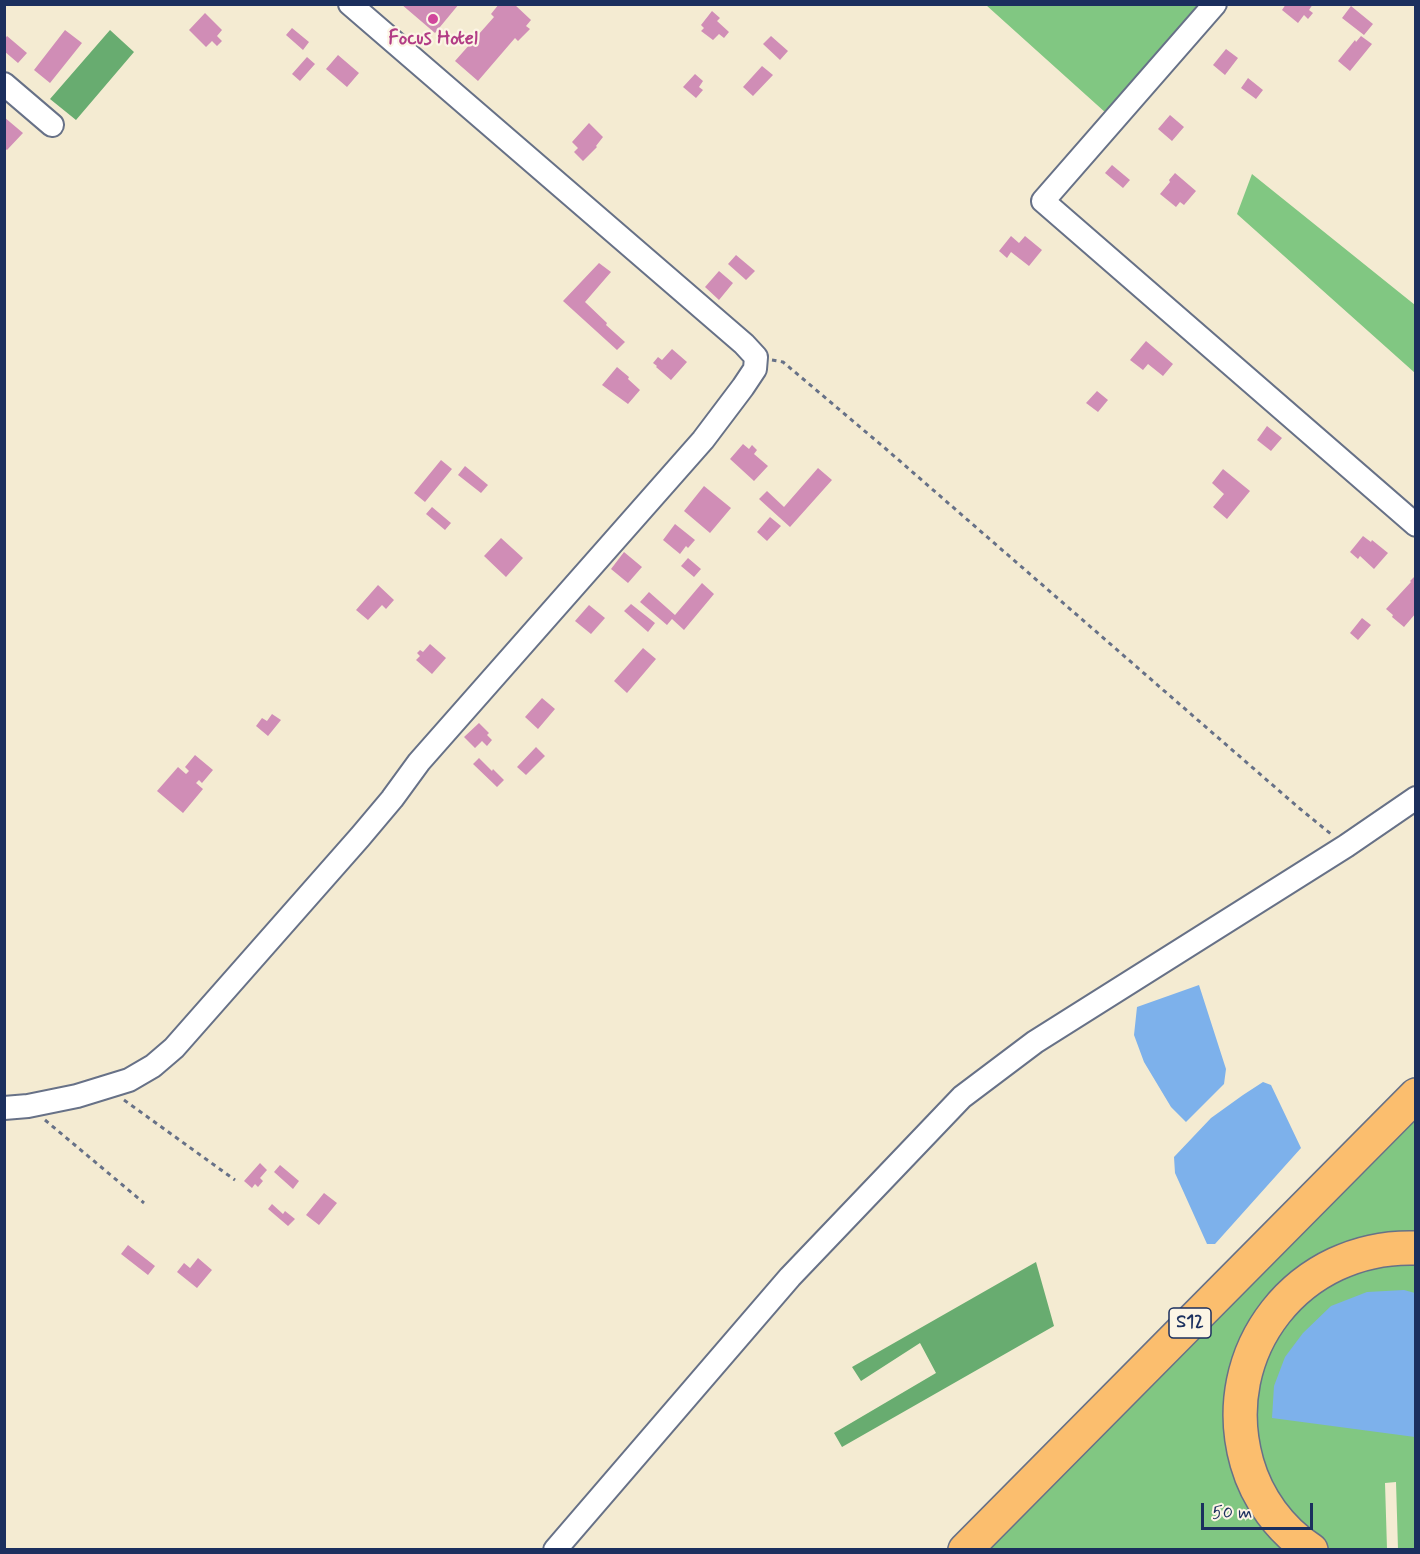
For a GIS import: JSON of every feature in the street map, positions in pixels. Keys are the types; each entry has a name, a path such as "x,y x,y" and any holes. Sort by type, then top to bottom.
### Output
{"highway":[{"name":"S12","path":"965,1550 1416,1095"},
{"path":"1311,1550 1279,1523 1250,1473 1240,1435 1240,1394 1252,1351 1278,1309 1313,1276 1348,1259 1383,1250 1416,1248"}],"street":[{"path":"4,1108 28,1106 77,1096 129,1080 153,1066 174,1048 360,837 419,762 703,440 755,369 756,357 744,344 350,4"},
{"path":"1215,4 1043,201 1416,525"},
{"path":"4,84 52,125"},
{"path":"555,1550 790,1278 962,1097 1035,1042 1346,846 1416,798"}],"path":[{"path":"756,357 783,362 1299,808 1346,846"},
{"path":"106,1087 235,1180"},
{"path":"28,1106 144,1203"}],"green space":[{"path":"986,5 1201,5 1106,113"},
{"path":"110,30 134,52 76,120 50,99"},
{"path":"1252,174 1415,305 1415,373 1237,214"},
{"path":"1415,1110 1415,1242 1328,1259 1232,1402 1298,1549 976,1550"},
{"path":"1415,1257 1415,1549 1398,1549 1396,1482 1385,1483 1387,1549 1327,1550 1271,1495 1249,1425 1265,1347 1323,1281"},
{"path":"1036,1262 1054,1326 842,1447 834,1433 936,1373 920,1343 861,1381 852,1367"}],"water":[{"path":"1199,985 1226,1069 1224,1084 1186,1122 1171,1107 1144,1062 1134,1035 1137,1007"},
{"path":"1263,1082 1271,1085 1301,1148 1215,1244 1207,1244 1175,1173 1174,1157 1211,1118"},
{"path":"1404,1290 1415,1293 1415,1437 1272,1418 1274,1386 1285,1357 1303,1333 1331,1306 1367,1292"}],"building":[{"name":"Focus Hotel","path":"401,4 459,4 435,33"},
{"path":"499,4 514,4 531,20 526,26 530,29 518,41 515,38 478,81 455,61 494,17 491,14"},
{"path":"1286,4 1313,4 1309,10 1313,13 1308,19 1304,15 1298,23 1282,10"},
{"path":"1351,6 1373,24 1364,35 1342,18"},
{"path":"712,11 720,18 717,21 729,32 724,38 719,34 713,40 701,31 704,28 701,25"},
{"path":"205,13 222,30 217,36 222,41 217,46 212,41 206,47 189,30"},
{"path":"292,28 309,42 303,50 286,35"},
{"path":"65,30 82,43 50,83 34,70"},
{"path":"7,36 27,53 18,63 4,51 4,40"},
{"path":"771,36 788,51 780,60 763,44"},
{"path":"1361,36 1372,44 1350,71 1338,61"},
{"path":"1226,49 1238,58 1225,75 1213,65"},
{"path":"338,55 359,73 347,87 326,69"},
{"path":"307,57 315,64 300,81 292,74"},
{"path":"762,66 773,75 753,96 743,87"},
{"path":"695,74 703,81 699,87 703,90 696,98 683,87"},
{"path":"1248,78 1263,90 1256,99 1241,88"},
{"path":"1170,115 1184,127 1172,141 1158,129"},
{"path":"4,117 23,133 7,150 4,148"},
{"path":"589,123 603,137 583,161 574,152 578,148 572,142"},
{"path":"1112,165 1130,180 1123,188 1105,173"},
{"path":"1175,173 1196,191 1184,205 1180,202 1176,207 1160,194"},
{"path":"1011,236 1019,243 1025,236 1042,250 1029,266 1011,252 1007,258 999,251"},
{"path":"736,255 755,271 746,280 728,264"},
{"path":"599,263 611,272 585,302 625,342 617,350 563,301"},
{"path":"719,271 733,283 719,300 705,287"},
{"path":"1146,341 1173,364 1163,376 1148,364 1143,370 1130,360"},
{"path":"672,349 687,362 671,380 653,363 658,357 662,360"},
{"path":"617,367 640,390 628,404 602,385"},
{"path":"1097,391 1108,400 1098,412 1086,403"},
{"path":"1267,426 1282,438 1271,451 1257,440"},
{"path":"743,444 749,449 752,445 757,450 754,454 768,466 754,481 730,459"},
{"path":"441,460 452,469 425,502 414,493"},
{"path":"465,466 488,485 481,493 458,475"},
{"path":"818,468 832,480 790,527 759,499 767,491 784,507"},
{"path":"1223,469 1250,491 1227,519 1213,507 1224,494 1212,483"},
{"path":"704,486 731,508 710,533 684,511"},
{"path":"432,507 451,523 445,530 426,514"},
{"path":"770,517 781,526 767,541 757,532"},
{"path":"675,524 695,540 680,554 663,540"},
{"path":"1363,536 1388,553 1374,569 1360,556 1358,559 1350,552"},
{"path":"501,538 523,558 506,577 484,556"},
{"path":"624,552 642,567 628,583 611,569"},
{"path":"688,558 701,569 694,577 681,566"},
{"path":"1416,575 1416,608 1414,609 1416,613 1404,627 1386,609"},
{"path":"702,583 714,594 684,630 672,619 667,625 640,602 649,592 675,615"},
{"path":"378,585 394,600 386,609 382,605 368,620 356,610"},
{"path":"631,604 655,623 648,632 624,611"},
{"path":"589,605 605,618 591,634 575,621"},
{"path":"1362,618 1371,625 1358,640 1350,633"},
{"path":"430,644 446,658 432,674 416,660 420,656 417,653 420,650 423,652"},
{"path":"643,648 656,659 627,693 614,681"},
{"path":"542,698 555,709 538,729 525,717"},
{"path":"272,714 281,720 268,736 256,726 262,718 267,721"},
{"path":"479,723 489,733 487,735 492,740 487,746 482,741 475,748 464,737"},
{"path":"536,747 545,756 526,775 517,767"},
{"path":"195,755 213,770 202,783 199,780 196,783 203,789 183,813 157,791 178,767 186,774 189,771 185,767"},
{"path":"479,758 504,780 497,787 473,764"},
{"path":"260,1163 267,1170 260,1178 263,1181 258,1187 255,1184 252,1188 244,1181"},
{"path":"280,1165 299,1181 293,1189 274,1172"},
{"path":"324,1193 337,1203 319,1225 306,1215"},
{"path":"272,1204 283,1214 285,1211 295,1219 288,1226 268,1209"},
{"path":"128,1245 155,1266 148,1275 121,1254"},
{"path":"198,1258 212,1270 197,1288 177,1272 184,1263 190,1268"}],"place":[{"name":"Focus Hotel","path":"433,19"}]}
